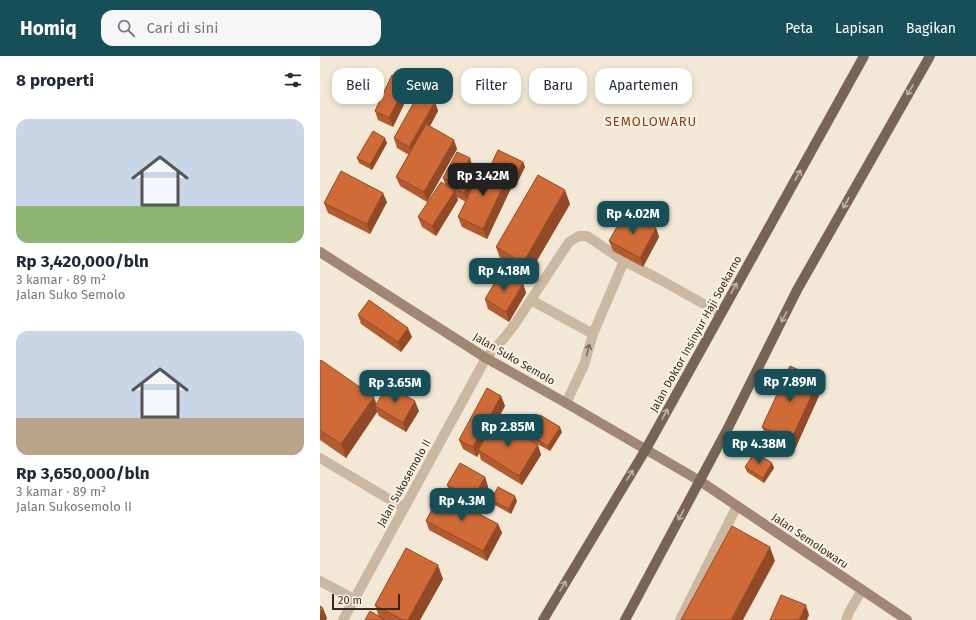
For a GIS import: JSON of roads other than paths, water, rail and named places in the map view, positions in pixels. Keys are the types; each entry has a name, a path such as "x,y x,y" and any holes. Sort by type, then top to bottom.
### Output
{"main road":[{"name":"Jalan Doktor Insinyur Haji Soekarno","path":"544,620 646,448 864,56"},
{"path":"625,620 729,426 797,290 930,56"},
{"name":"Jalan Suko Semolo","path":"320,252 486,358 566,402 700,481"},
{"name":"Jalan Semolowaru","path":"700,481 908,620"}],"street":[{"name":"Jalan Sukosemolo II","path":"343,620 486,358 515,324 569,242 579,236 587,236 624,261 720,314"},
{"path":"566,402 584,365 593,334 624,261"},
{"path":"531,300 593,334"},
{"path":"320,458 404,508"},
{"path":"680,620 737,506"},
{"path":"320,581 354,600"},
{"path":"846,620 862,590"}],"district":[{"name":"SEMOLOWARU","path":"651,121"}]}
